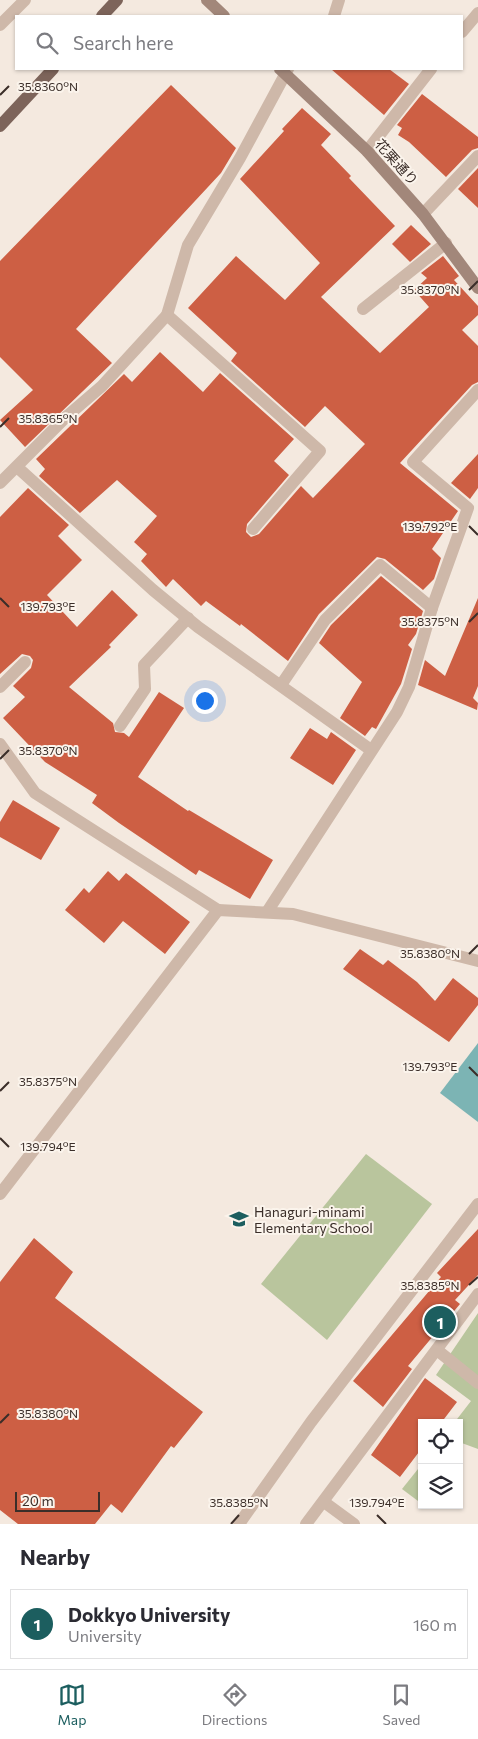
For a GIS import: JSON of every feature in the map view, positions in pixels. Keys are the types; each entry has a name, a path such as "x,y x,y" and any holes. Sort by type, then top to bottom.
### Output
{"main road":[{"path":"103,15 117,0"},
{"path":"0,126 52,70"}],"street":[{"path":"0,25 25,0"},
{"path":"207,0 223,15"},
{"path":"334,15 339,0"},
{"path":"463,31 478,13"},
{"path":"0,483 66,417 102,386 167,315 188,245 240,158 284,70"},
{"name":"花栗通り","path":"284,70 367,151 423,214 478,288"},
{"path":"367,151 430,70"},
{"path":"423,214 478,156"},
{"path":"363,309 446,243"},
{"path":"167,315 320,451 253,529"},
{"path":"267,912 396,712 409,687 432,608 468,508 413,462 478,390"},
{"path":"17,467 153,590 188,618 371,750"},
{"path":"280,685 324,620 380,565 432,608"},
{"path":"120,726 145,688 144,666 188,618"},
{"path":"0,687 25,662"},
{"path":"0,744 34,793 218,910 293,914 478,961"},
{"path":"0,1194 218,910"},
{"path":"239,1524 311,1422 478,1204"},
{"path":"306,1524 478,1294"},
{"path":"437,1350 478,1383"},
{"path":"324,1502 354,1524"}],"green space":[{"path":"366,1154 432,1204 327,1340 261,1284"},
{"path":"478,1313 478,1449 463,1443 463,1419 457,1419 471,1401 436,1375"},
{"path":"418,1469 418,1501 402,1489"}],"water":[{"path":"478,1043 478,1122 440,1093"}],"building":[{"path":"332,70 390,70 409,84 384,115"},
{"path":"171,85 236,148 221,173 76,329 112,363 25,447 0,420 33,390 0,357 0,261"},
{"path":"422,94 478,137 478,148 472,150 446,177 409,142 398,135 402,128 397,125"},
{"path":"302,108 331,134 321,145 351,176 349,178 395,226 321,297 380,353 429,307 414,290 427,278 421,273 443,256 459,276 454,280 478,306 478,315 462,330 478,346 478,382 472,385 400,463 458,511 432,549 441,558 434,579 423,590 385,559 377,557 319,614 288,661 241,624 240,626 206,601 201,606 173,579 166,587 141,561 147,554 134,542 157,516 117,480 80,513 39,476 45,469 36,459 124,374 132,382 160,352 203,392 220,373 294,439 274,461 289,475 247,524 246,532 251,537 259,534 301,486 313,498 365,444 325,406 305,427 231,361 237,353 188,308 236,256 285,300 320,263 240,179 284,131 282,129"},
{"path":"478,168 478,208 458,189"},
{"path":"411,225 431,244 410,262 392,244"},
{"path":"478,454 478,488 470,499 451,483"},
{"path":"28,488 69,525 58,536 82,560 47,595 77,627 112,590 138,615 109,645 111,647 69,687 113,723 115,732 124,733 129,737 159,692 184,708 138,777 188,811 273,860 250,899 199,870 196,875 119,823 92,803 97,795 45,762 3,718 25,697 13,686 31,668 33,660 30,656 22,654 0,674 0,517"},
{"path":"381,576 423,611 416,634 408,645 412,649 401,684 376,729 372,727 365,736 340,718 362,682 319,643 331,625"},
{"path":"478,598 478,686 473,698 478,703 477,710 418,685 425,660 445,676"},
{"path":"310,728 327,739 331,732 356,750 333,785 290,758"},
{"path":"13,800 60,828 41,860 0,837 0,822"},
{"path":"108,871 119,881 126,873 190,922 165,954 123,921 104,943 65,910 84,888 89,893"},
{"path":"360,949 383,965 388,960 417,982 435,1001 453,978 478,998 478,1005 449,1042 343,969"},
{"path":"478,1229 478,1275 455,1300 460,1304 408,1366 412,1369 383,1407 353,1381 441,1277 437,1273"},
{"path":"34,1238 73,1272 55,1298 203,1412 174,1448 171,1446 122,1513 111,1504 95,1524 18,1524 0,1510 0,1282"},
{"path":"425,1378 457,1402 444,1419 418,1419 418,1453 400,1477 371,1455"}],"place":[{"name":"Hanaguri-minami Elementary School","path":"239,1219"},
{"name":"Dokkyo University","path":"440,1322"}]}
